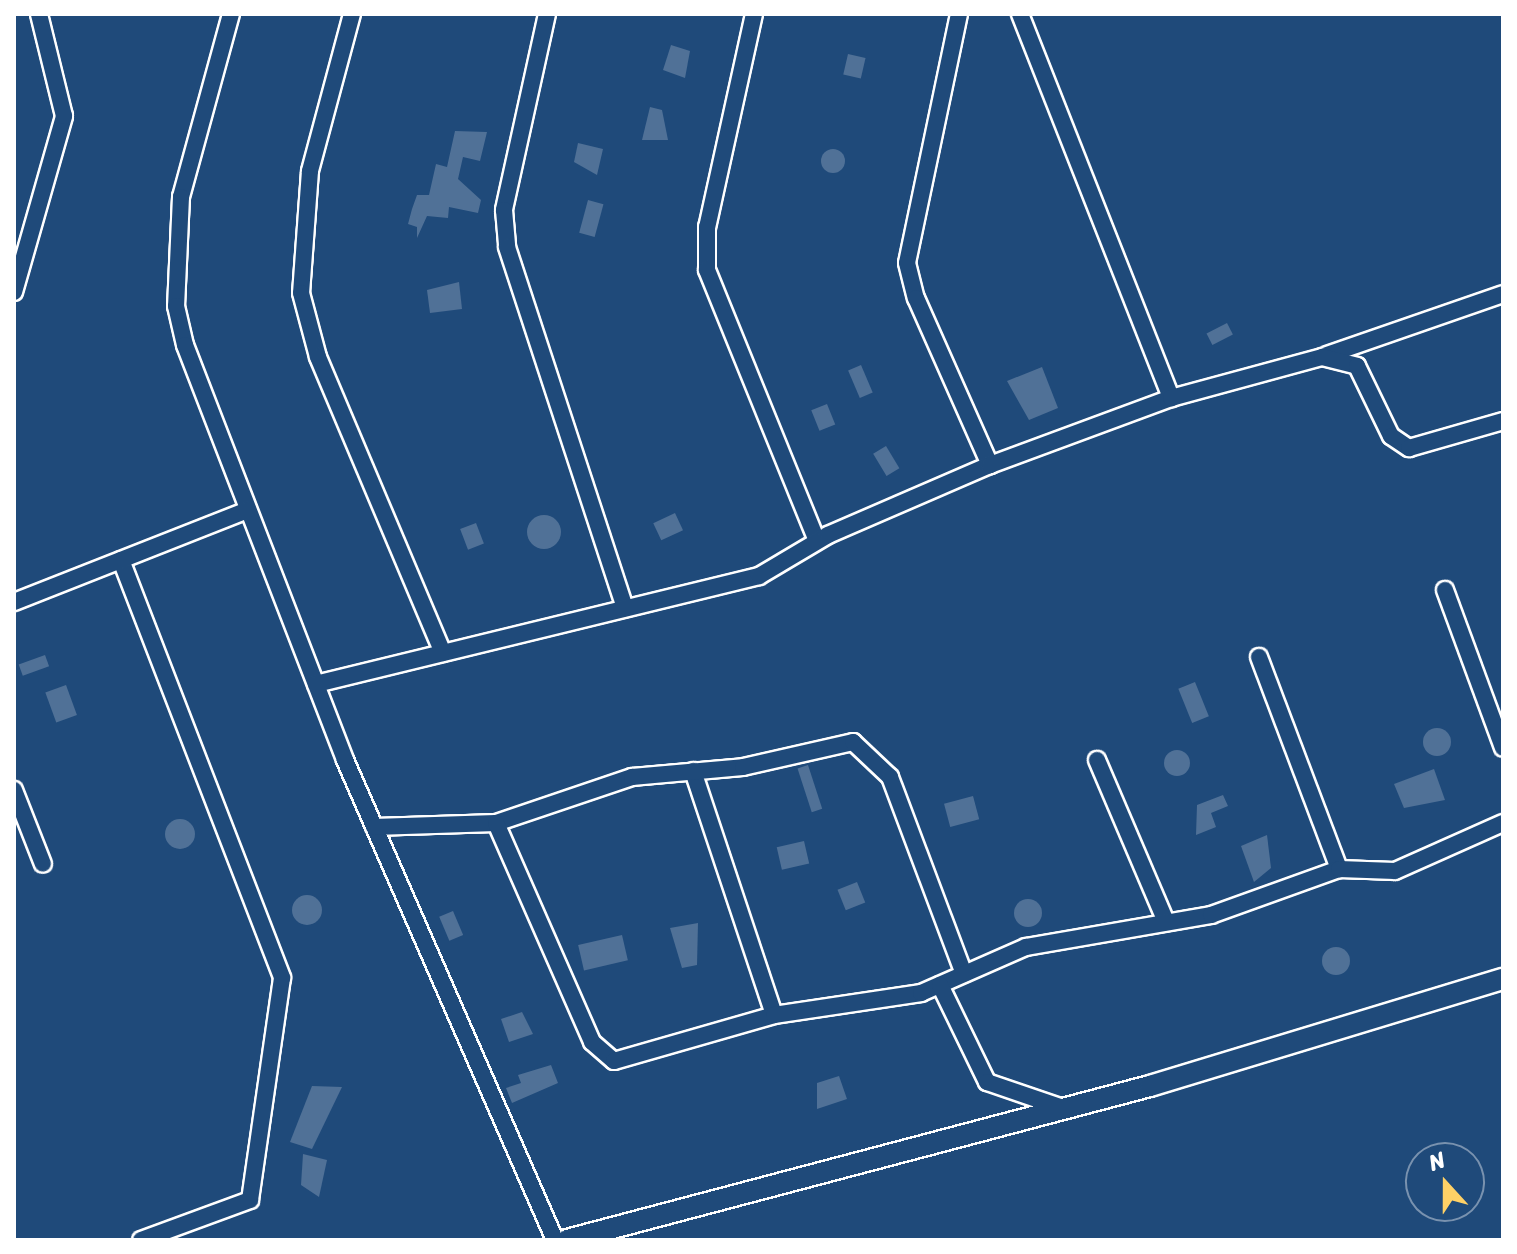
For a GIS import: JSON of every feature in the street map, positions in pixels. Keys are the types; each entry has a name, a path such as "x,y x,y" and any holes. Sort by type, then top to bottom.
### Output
{"street":[{"path":"14,292 64,116 39,14"},
{"path":"231,14 181,197 176,306 248,510 374,827 555,1240"},
{"path":"352,14 310,171 301,293 318,357 443,653"},
{"path":"547,14 504,210 507,247 625,608"},
{"path":"754,14 706,259 714,299 817,541"},
{"path":"959,14 908,231 907,263 990,465"},
{"path":"1020,14 1171,398"},
{"path":"316,684 759,576 817,541 990,465 1171,398 1322,357 1503,294"},
{"path":"1322,357 1357,366 1391,436 1409,448 1503,421"},
{"path":"14,602 248,510"},
{"path":"121,560 282,978 250,1200 141,1240"},
{"path":"1445,590 1503,748"},
{"path":"1259,657 1339,869"},
{"path":"374,827 496,823 632,777 743,767 839,742 864,746 890,777 964,974"},
{"path":"1097,760 1166,922"},
{"path":"693,771 774,1015"},
{"path":"14,790 43,864"},
{"path":"496,823 605,1059 625,1060 774,1015 889,1001 940,985 1026,947 1223,911 1339,869 1395,871 1503,823"},
{"path":"567,1240 1066,1109 1503,979"},
{"path":"940,985 987,1082 1066,1109"}],"building":[{"path":"671,45 690,51 685,78 663,70"},
{"path":"848,54 866,58 861,79 843,74"},
{"path":"650,107 662,110 668,140 642,140"},
{"path":"455,131 487,132 480,161 463,157 458,179 481,200 478,213 449,207 448,218 427,216 417,238 417,227 408,224 412,209 417,195 429,195 436,164 447,167"},
{"path":"578,143 603,149 597,175 574,162"},
{"path":"833,149 842,152 845,161 842,170 833,173 824,170 821,161 824,152"},
{"path":"588,200 603,204 595,237 579,233"},
{"path":"459,282 462,309 430,313 427,290"},
{"path":"1227,323 1233,335 1212,345 1207,333"},
{"path":"861,365 873,393 860,398 848,370"},
{"path":"1042,367 1058,408 1029,420 1007,381"},
{"path":"827,404 835,424 819,431 811,410"},
{"path":"886,446 899,468 887,476 873,454"},
{"path":"675,513 683,530 661,540 653,523"},
{"path":"544,515 556,520 561,532 556,544 544,549 532,544 527,532 532,520"},
{"path":"476,523 484,544 468,550 460,529"},
{"path":"45,655 49,666 23,676 19,665"},
{"path":"1195,682 1209,716 1192,723 1178,689"},
{"path":"66,685 77,715 56,723 45,693"},
{"path":"1437,728 1447,732 1451,742 1447,752 1437,756 1427,752 1423,742 1427,732"},
{"path":"1177,750 1186,754 1190,763 1186,772 1177,776 1168,772 1164,763 1168,754"},
{"path":"808,765 822,809 812,812 798,768"},
{"path":"1434,769 1445,800 1404,808 1394,784"},
{"path":"1223,795 1228,806 1211,813 1216,827 1196,835 1197,805"},
{"path":"973,796 979,819 950,827 944,804"},
{"path":"180,819 190,824 195,834 190,844 180,849 170,844 165,834 170,824"},
{"path":"1267,835 1271,868 1254,882 1241,846"},
{"path":"804,841 809,863 782,870 777,847"},
{"path":"857,882 865,902 846,910 838,890"},
{"path":"307,895 318,899 322,910 318,921 307,925 296,921 292,910 296,899"},
{"path":"1028,899 1038,903 1042,913 1038,923 1028,927 1018,923 1014,913 1018,903"},
{"path":"453,911 463,935 449,941 439,917"},
{"path":"698,923 697,965 682,968 670,928"},
{"path":"622,935 628,960 584,970 578,945"},
{"path":"1336,947 1346,951 1350,961 1346,971 1336,975 1326,971 1322,961 1326,951"},
{"path":"522,1012 533,1034 509,1042 501,1019"},
{"path":"551,1065 558,1083 512,1103 506,1088 521,1083 518,1075"},
{"path":"839,1076 847,1099 817,1109 817,1083"},
{"path":"312,1086 342,1087 312,1149 290,1142"},
{"path":"303,1154 327,1160 319,1197 301,1185"}]}
